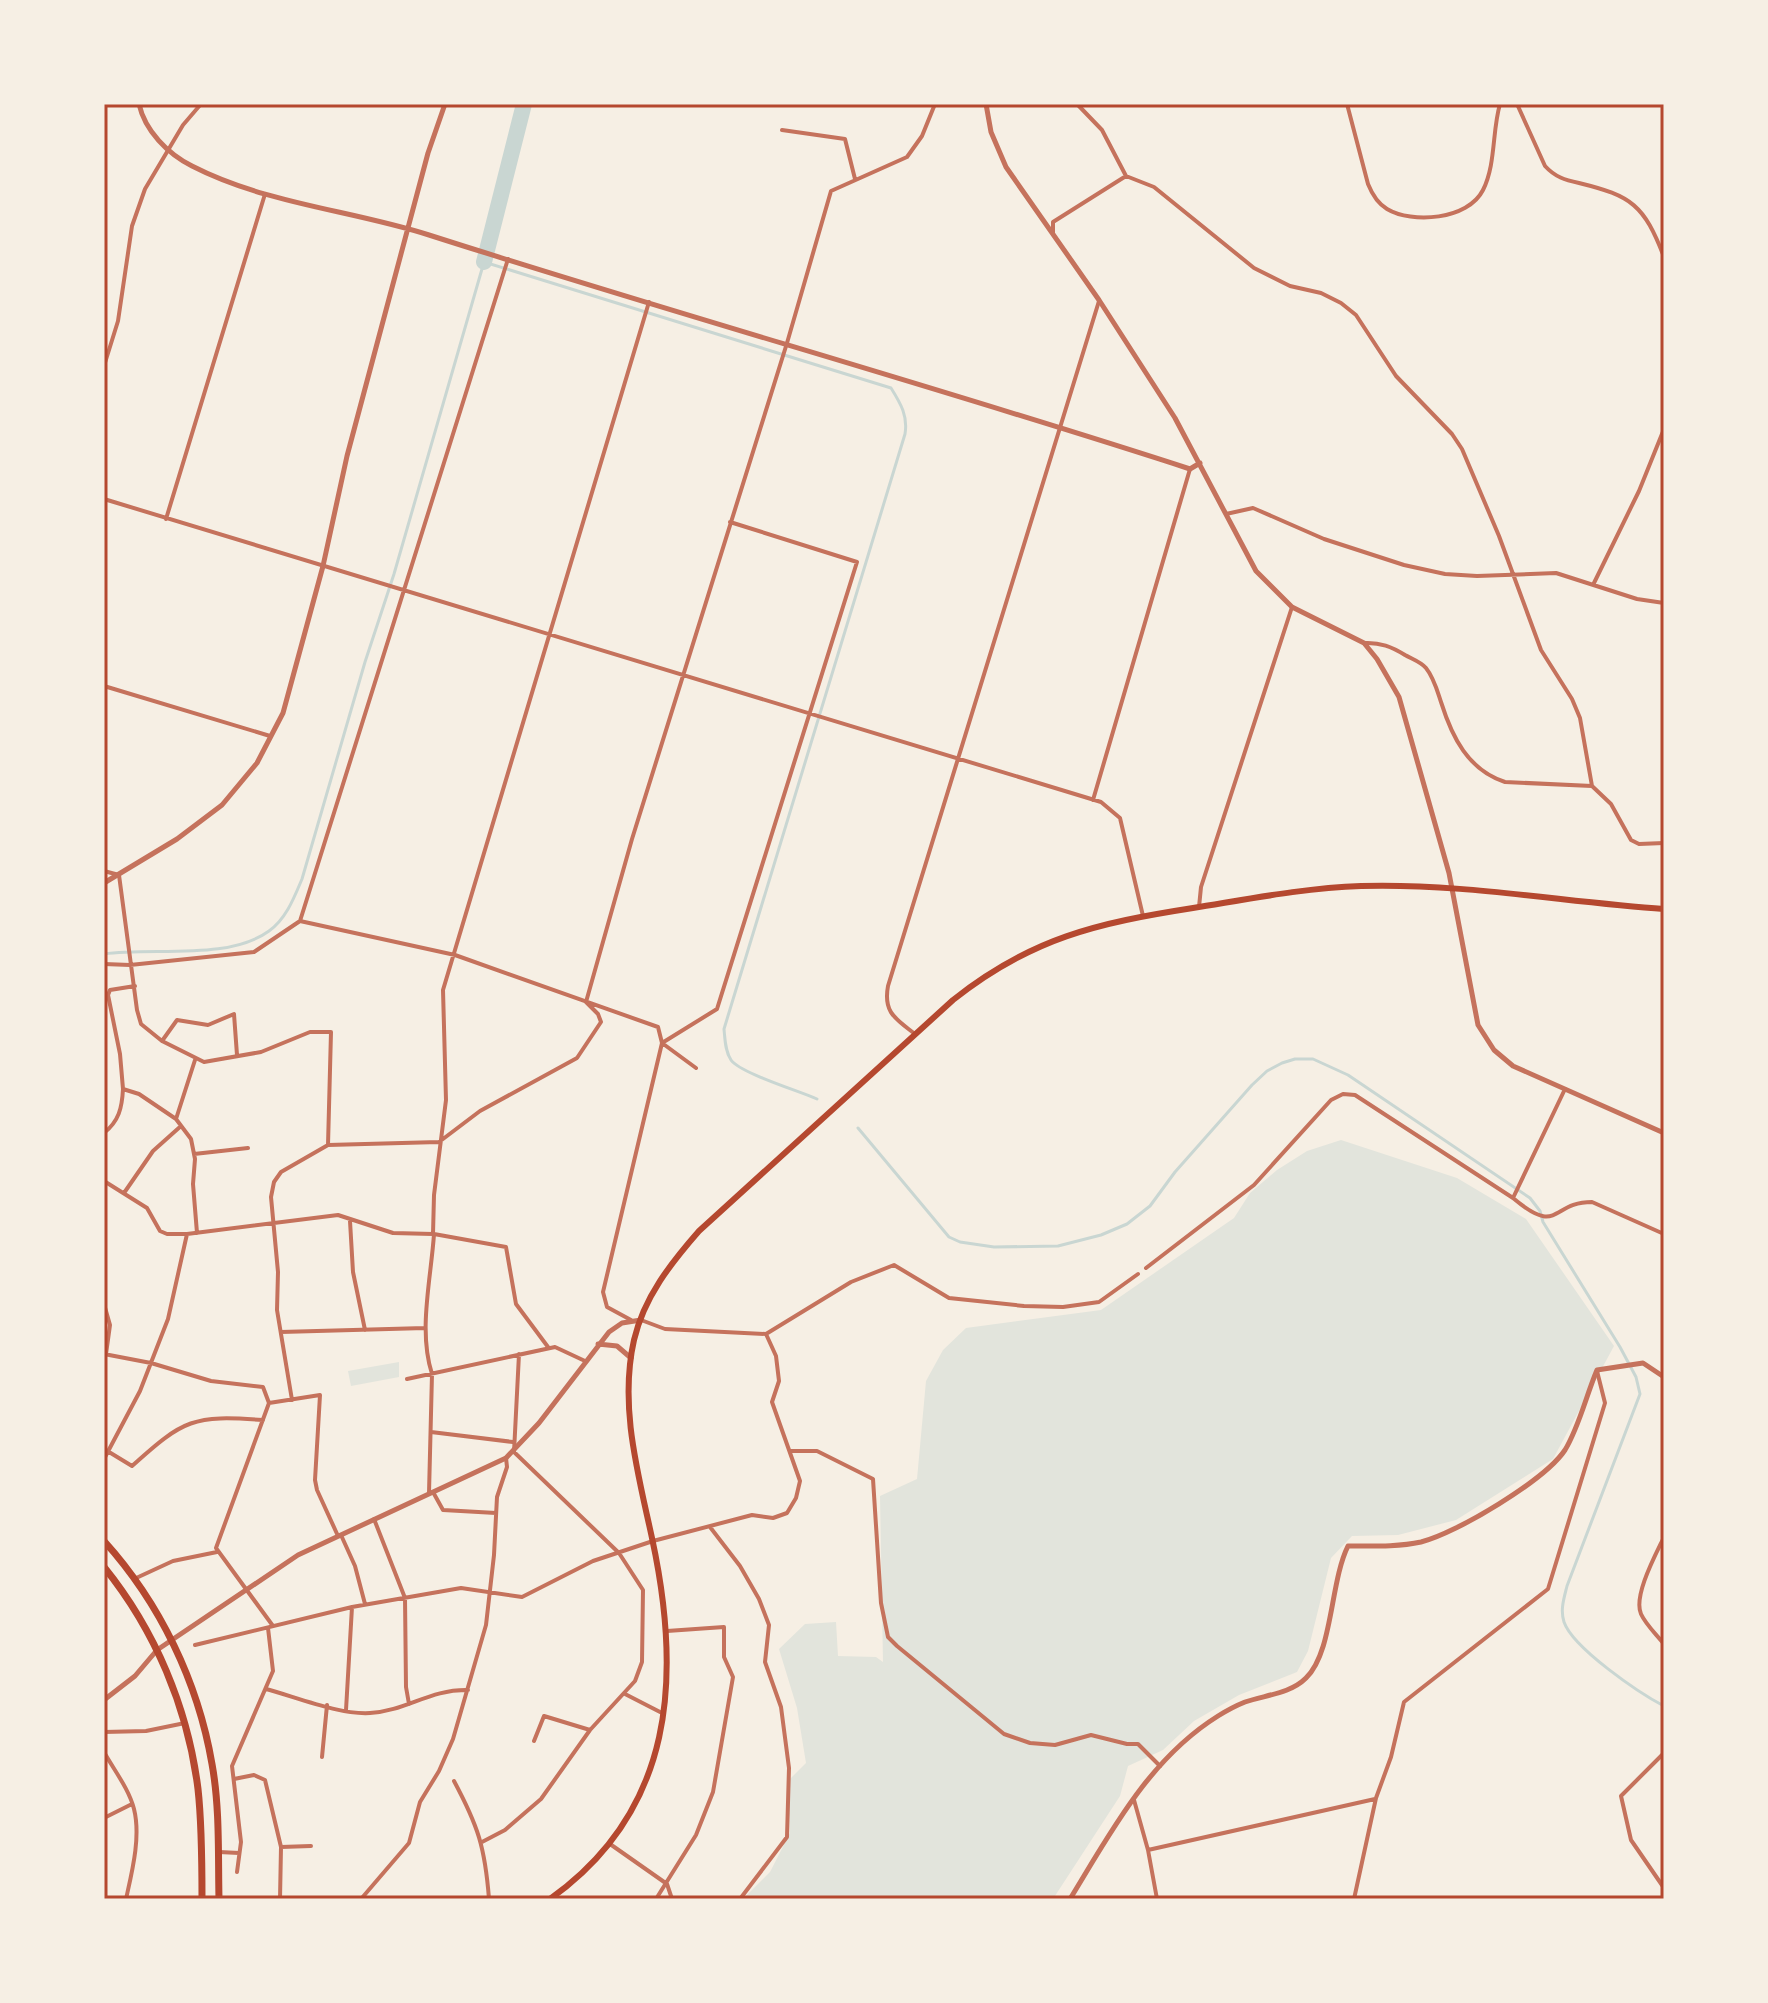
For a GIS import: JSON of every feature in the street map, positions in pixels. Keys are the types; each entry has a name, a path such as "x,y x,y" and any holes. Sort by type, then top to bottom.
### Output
{"highway":[{"path":"104,1541 134,1579 172,1640 202,1717 212,1765 219,1852 219,1899"},
{"path":"104,1567 157,1650 185,1723 198,1793 202,1899"}],"main road":[{"path":"550,1899 588,1868 610,1844 646,1780 664,1715 668,1682 667,1631 631,1430 629,1395 636,1320 672,1263 699,1231 915,1034 984,975 1019,955 1085,929 1143,916 1315,888 1396,886 1664,909"}],"street":[{"path":"139,104 148,126 167,150 189,165 221,180 265,194 409,228 1190,469"},
{"path":"104,366 118,321 132,226 145,189 183,125 201,104"},
{"path":"104,883 195,828 222,805 257,763 273,737 291,689 347,456 428,153 445,104"},
{"path":"586,1002 681,676 787,343 831,191 907,157 922,136 935,104"},
{"path":"986,104 991,132 1006,167 1099,300 1175,418 1256,571 1292,607 1364,643 1399,697 1452,889 1478,1025 1494,1050 1513,1066 1664,1133"},
{"path":"1077,104 1102,130 1126,176 1154,187 1254,268 1290,286 1321,293 1356,315 1396,376 1452,434 1462,449 1541,650 1572,699 1580,718 1592,786 1611,804 1631,840 1639,844 1664,843"},
{"path":"1347,104 1373,196 1388,210 1418,219 1450,214 1479,196 1490,166 1500,104"},
{"path":"1517,104 1545,166 1561,179 1622,196 1636,206 1652,228 1664,257"},
{"path":"782,130 845,139 855,179"},
{"path":"1054,237 1053,222 1126,176"},
{"path":"166,519 265,194"},
{"path":"104,964 130,965 254,952 300,921 399,590 505,258"},
{"path":"915,1034 891,1014 885,1000 1099,300"},
{"path":"104,1181 147,1208 160,1231 167,1234 338,1215 393,1233 433,1234 439,1142 446,1100 443,990 649,302"},
{"path":"1594,583 1639,491 1664,429"},
{"path":"1093,800 1190,469 1200,463"},
{"path":"104,499 1093,800 1120,818 1143,916"},
{"path":"1226,514 1253,508 1324,539 1404,565 1445,574 1514,576 1556,573 1637,599 1664,603"},
{"path":"662,1043 717,1009 857,562 730,522"},
{"path":"1199,907 1201,887 1292,607"},
{"path":"1364,643 1375,642 1392,647 1424,666 1433,679 1453,736 1462,752 1494,778 1505,782 1592,786"},
{"path":"104,686 273,737"},
{"path":"104,871 119,875"},
{"path":"119,875 141,1024 162,1041 196,1060 220,1060 261,1052 310,1032 331,1032 328,1145"},
{"path":"300,921 455,955 658,1027 662,1043 603,1292 607,1307 636,1320 665,1329 766,1334 851,1282 894,1265 949,1298 1024,1306 1063,1307 1099,1302 1138,1274"},
{"path":"104,1133 116,1122 123,1089 118,1041 108,995 110,990 135,986"},
{"path":"292,1400 277,1310 278,1272 271,1197 274,1182 281,1172 328,1145 439,1142 480,1111 577,1058 601,1022 586,1002"},
{"path":"162,1041 177,1020 208,1025 234,1014 237,1055"},
{"path":"662,1043 696,1068"},
{"path":"176,1119 196,1060"},
{"path":"123,1089 139,1094 176,1119 191,1139 197,1233"},
{"path":"1513,1198 1565,1089"},
{"path":"1146,1268 1254,1185 1331,1100 1343,1094 1355,1095 1541,1217 1552,1217 1592,1202 1664,1234"},
{"path":"124,1193 153,1151 181,1126"},
{"path":"194,1154 248,1148"},
{"path":"350,1220 353,1272 365,1330"},
{"path":"104,1459 140,1391 168,1319 187,1234"},
{"path":"496,1513 443,1510 431,1493 432,1374 427,1359 425,1328 434,1234 506,1247 516,1304 548,1347"},
{"path":"104,1304 110,1325 105,1354 151,1363 197,1378 263,1387 269,1403 216,1543 217,1552 271,1626 273,1671 232,1766 241,1842 237,1872"},
{"path":"104,1700 135,1676 157,1650 298,1555 506,1458 562,1394 598,1344 616,1326 636,1320"},
{"path":"281,1332 425,1328"},
{"path":"195,1645 365,1604 461,1588 522,1597 593,1561 653,1541 752,1515 773,1518 787,1513 796,1498 800,1481 772,1402 779,1381 776,1356 766,1334"},
{"path":"598,1344 617,1346 631,1359"},
{"path":"407,1379 548,1347 555,1347 585,1361"},
{"path":"482,1842 505,1830 541,1799 590,1730 625,1694 640,1672 642,1662 643,1590 619,1553 514,1452 519,1354"},
{"path":"1597,1370 1643,1363 1664,1377"},
{"path":"1070,1899 1133,1797 1160,1766 1207,1723 1245,1702 1293,1688 1315,1668 1340,1561 1348,1546 1400,1545 1440,1536 1466,1523 1535,1478 1557,1462 1567,1446 1597,1370"},
{"path":"1354,1899 1376,1798 1391,1757 1404,1702 1548,1589 1605,1403 1597,1370"},
{"path":"269,1403 320,1395 317,1490 355,1566 365,1604"},
{"path":"108,1452 132,1466 170,1432 185,1424 206,1419 263,1420"},
{"path":"431,1432 513,1442"},
{"path":"790,1451 817,1451 873,1479 881,1603 888,1637 967,1706 1004,1734 1030,1743 1055,1745 1091,1735 1138,1744 1160,1766"},
{"path":"361,1899 409,1843 416,1812 453,1739 486,1625 497,1497 507,1467 506,1458"},
{"path":"374,1519 405,1598 409,1704"},
{"path":"710,1527 740,1566 759,1599 769,1625 765,1662 781,1707 789,1768 787,1837 740,1899"},
{"path":"1664,1537 1651,1563 1638,1602 1641,1614 1664,1644"},
{"path":"134,1579 173,1561 217,1552"},
{"path":"105,1583 114,1580"},
{"path":"346,1710 352,1607"},
{"path":"656,1899 696,1835 713,1792 733,1677 724,1657 724,1627 667,1631"},
{"path":"266,1689 369,1714 409,1704 436,1692 468,1690"},
{"path":"625,1694 664,1715"},
{"path":"322,1757 327,1705"},
{"path":"534,1741 544,1716 590,1730"},
{"path":"104,1732 146,1731 185,1723"},
{"path":"104,1752 135,1812 133,1870 126,1899"},
{"path":"1664,1753 1621,1796 1631,1840 1664,1888"},
{"path":"233,1780 254,1775 265,1780 281,1847 280,1899"},
{"path":"454,1781 475,1820 482,1842 489,1899"},
{"path":"1133,1797 1148,1850 1157,1899"},
{"path":"1148,1850 1376,1798"},
{"path":"104,1818 132,1804"},
{"path":"610,1844 667,1884 672,1899"},
{"path":"281,1847 311,1846"},
{"path":"219,1852 239,1853"}],"shaded area":[{"path":"1341,1140 1457,1178 1526,1219 1614,1346 1553,1459 1456,1520 1398,1535 1352,1536 1331,1558 1308,1651 1297,1672 1239,1695 1194,1721 1163,1750 1128,1766 1120,1796 1053,1899 746,1899 770,1872 790,1833 788,1781 806,1763 797,1708 779,1649 805,1624 836,1622 838,1656 876,1657 883,1662 880,1496 917,1479 926,1381 943,1350 966,1328 1101,1310 1234,1218 1250,1193 1277,1170 1307,1151"},
{"path":"399,1362 399,1377 351,1386 348,1371"}],"waterway":[{"path":"484,262 524,104"},
{"path":"104,954 212,950 233,946 269,931 289,908 302,879 484,262 891,388 903,410 905,434 724,1029 728,1053 737,1065 817,1099"},
{"path":"858,1128 949,1237 960,1242 994,1247 1058,1246 1101,1235 1127,1224 1150,1206 1175,1172 1267,1071 1295,1059 1313,1059 1348,1075 1530,1198 1620,1347 1636,1377 1640,1394 1567,1586 1562,1608 1564,1622 1593,1657 1664,1706"}]}
